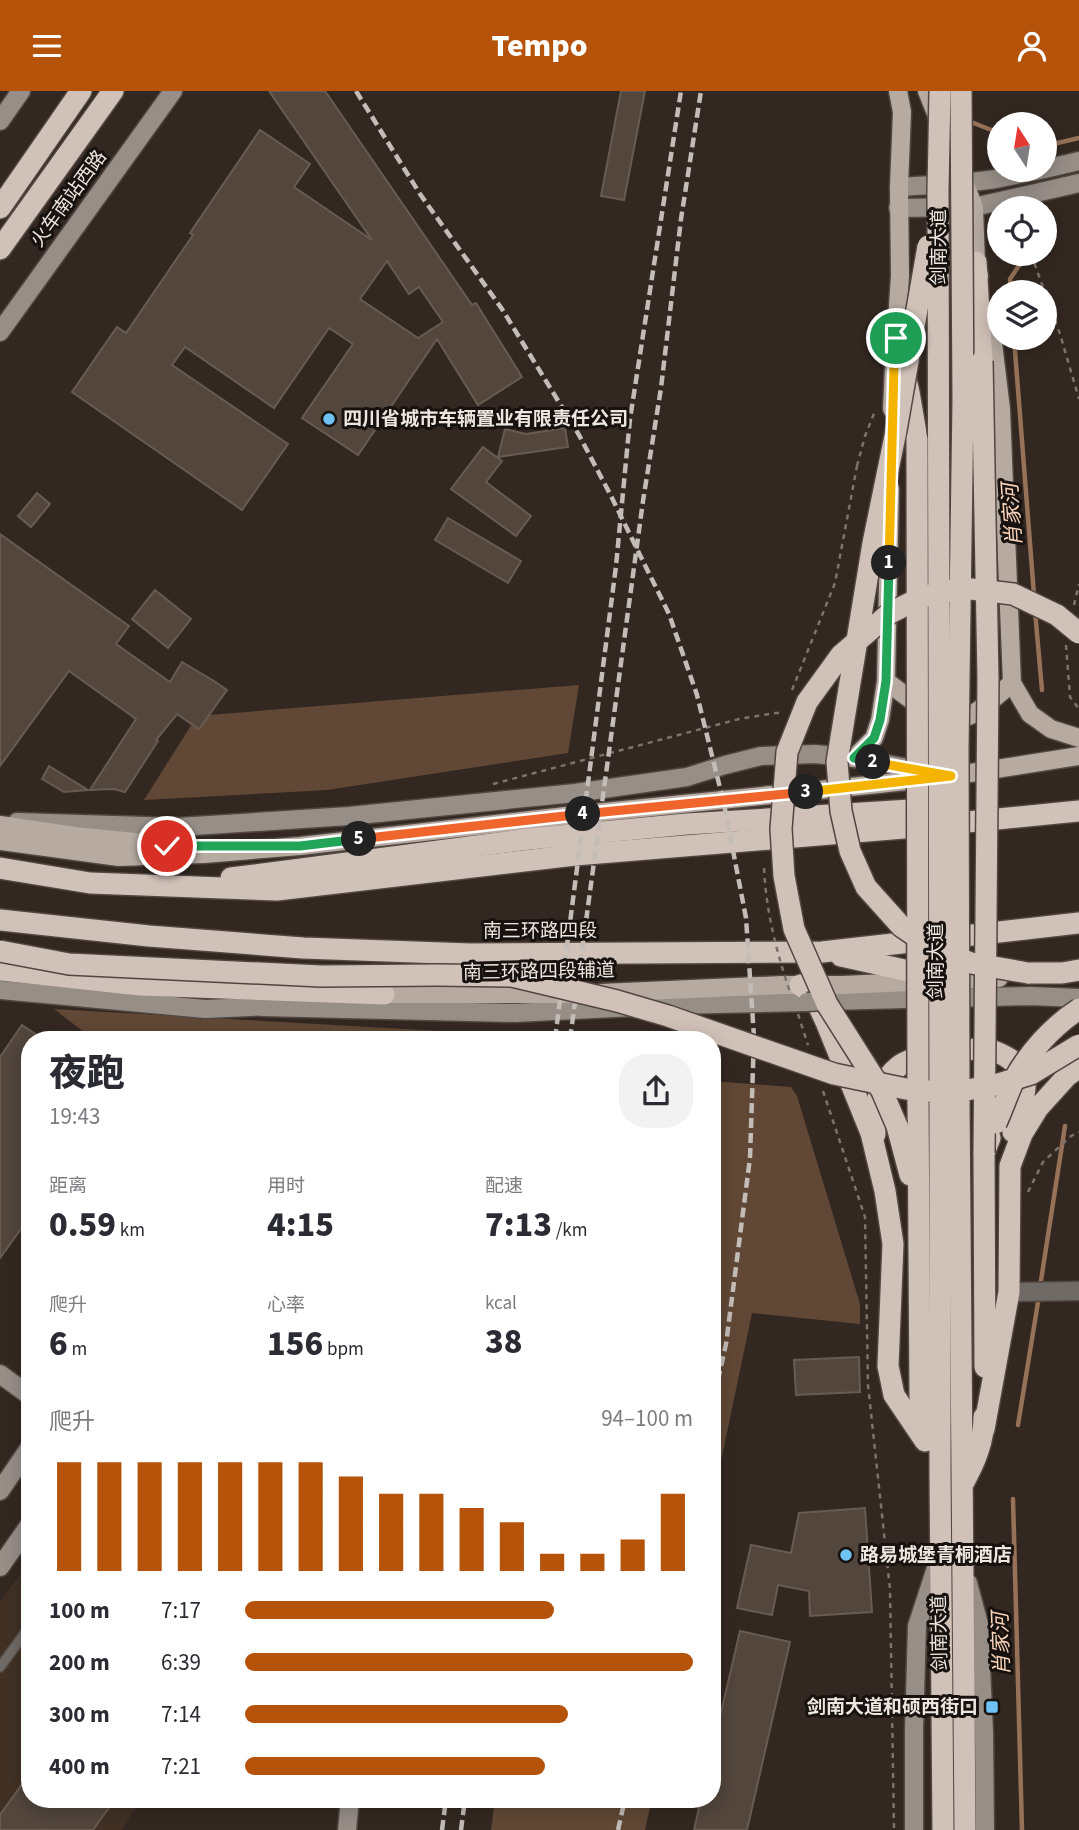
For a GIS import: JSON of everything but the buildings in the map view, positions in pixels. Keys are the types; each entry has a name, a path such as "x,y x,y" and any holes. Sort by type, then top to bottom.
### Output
{"highway":[{"path":"0,208 81,91"},
{"path":"0,249 113,91"},
{"name":"剑南大道","path":"940,91 938,188 949,1102 962,1486 951,1555 943,1830"},
{"name":"剑南大道","path":"961,91 963,400 958,749 940,1471 951,1555 965,1830"},
{"path":"938,188 848,686 837,762 841,811 850,851 866,887 901,926 933,948 971,963 1028,973 1079,972"},
{"path":"976,262 982,361 988,678 984,1429"},
{"path":"896,338 917,439 920,1396 923,1436 940,1471"},
{"path":"918,1225 909,1170 897,1126 882,1091 827,1004 794,929 784,876 781,829 787,752 807,702 841,655 890,613 922,597 971,589 1013,594 1079,627"},
{"path":"1057,614 1079,633"},
{"path":"0,868 90,883 276,890 575,855 1079,811"},
{"name":"南三环路四段","path":"0,920 149,936 303,948 470,954 821,952 1079,923"},
{"path":"0,951 69,964 321,976 512,976 617,1001 711,1031"},
{"path":"821,952 950,980"},
{"path":"0,970 140,985 384,994"},
{"path":"803,993 813,994 826,1022 871,1133 877,1155 886,1192 893,1244 888,1366 894,1395 925,1441"},
{"path":"984,1153 1014,1081 1029,1057 1043,1040 1079,1009"},
{"path":"721,1035 834,1074 906,1089 950,1093 995,1085 1031,1074 1079,1045"},
{"path":"877,1155 874,1122 878,1094 889,1076 901,1064 929,1055 990,1050 1007,1056 1024,1074 1025,1086 1012,1136 1010,1166 1019,1292 976,1460 962,1486"},
{"path":"1010,1166 1022,1134 1038,1108 1067,1076 1079,1067"}],"main road":[{"path":"0,121 21,91"},
{"name":"火车南站西路","path":"0,332 173,91"},
{"path":"854,758 874,738 880,720 886,681 894,366 900,276 898,208 902,112 898,91"},
{"path":"927,91 974,207 976,262 993,343 1001,409 1012,684 1030,714 1051,729 1079,738"},
{"path":"1057,166 1079,161"},
{"path":"899,187 987,180"},
{"path":"898,208 974,207 1079,183"},
{"path":"886,681 928,712 954,718 971,715 1012,684"},
{"path":"0,823 178,827 349,816 575,793 687,777 761,756 815,754 854,758 951,776"},
{"path":"0,841 119,857 204,854 951,776 1079,756"},
{"path":"0,823 75,836 167,846 300,846"},
{"name":"南三环路四段辅道","path":"0,990 205,1009 262,1007 384,994 803,993 843,985 1079,972"},
{"path":"262,1007 514,1013 803,993 826,1001 1030,996 1079,998"},
{"path":"0,1374 21,1389"},
{"path":"0,1491 21,1460"},
{"path":"0,1567 21,1537"},
{"path":"914,1830 917,1626 951,1555"},
{"path":"951,1555 979,1624 985,1830"},
{"path":"347,1830 350,1808"}],"street":[{"path":"1019,1292 1079,1291"}],"lane":[{"path":"0,1667 21,1638"}],"path":[{"path":"1036,266 1060,334 1079,399"},
{"path":"857,466 879,401"},
{"path":"487,785 738,719 788,713"},
{"path":"821,1084 865,1217 868,1385 890,1589 894,1830"},
{"path":"1027,1195 1043,1162 1079,1132"}],"shaded area":[{"path":"579,685 568,753 327,790 144,800 197,716"},
{"path":"54,1009 439,1031 83,1031"},
{"path":"721,1082 791,1087 797,1096 860,1304 860,1324 752,1313 721,1461"},
{"path":"21,1573 21,1808 136,1808 121,1830 0,1830 0,1602"},
{"path":"494,1808 650,1808 645,1830 491,1830"}],"waterway":[{"name":"肖家河","path":"966,120 987,128"},
{"path":"1057,143 1079,138"},
{"name":"肖家河","path":"1010,280 1019,266"},
{"name":"肖家河","path":"1015,350 1034,595"},
{"name":"肖家河","path":"1035,611 1042,690"},
{"name":"肖家河","path":"1040,1287 1065,1126"},
{"name":"肖家河","path":"1018,1425 1039,1296"},
{"name":"肖家河","path":"1013,1499 1022,1830"}],"railway":[{"path":"356,91 420,194 502,309 579,435 669,614 697,695 724,804 746,918 754,1037 750,1158 721,1366"},
{"path":"556,1031 616,566 630,419 681,91"},
{"path":"571,1031 643,501 661,388 681,219 701,91"},
{"path":"442,1830 445,1808"},
{"path":"461,1830 464,1808"},
{"path":"618,1830 623,1808"}],"place":[{"name":"四川省城市车辆置业有限责任公司","path":"329,419"},
{"name":"路易城堡青桐酒店","path":"846,1555"},
{"name":"剑南大道和硕西街口","path":"992,1707"}],"route":[{"path":"167,846 300,846 951,776 854,758 874,738 880,720 886,681 896,338"}]}
